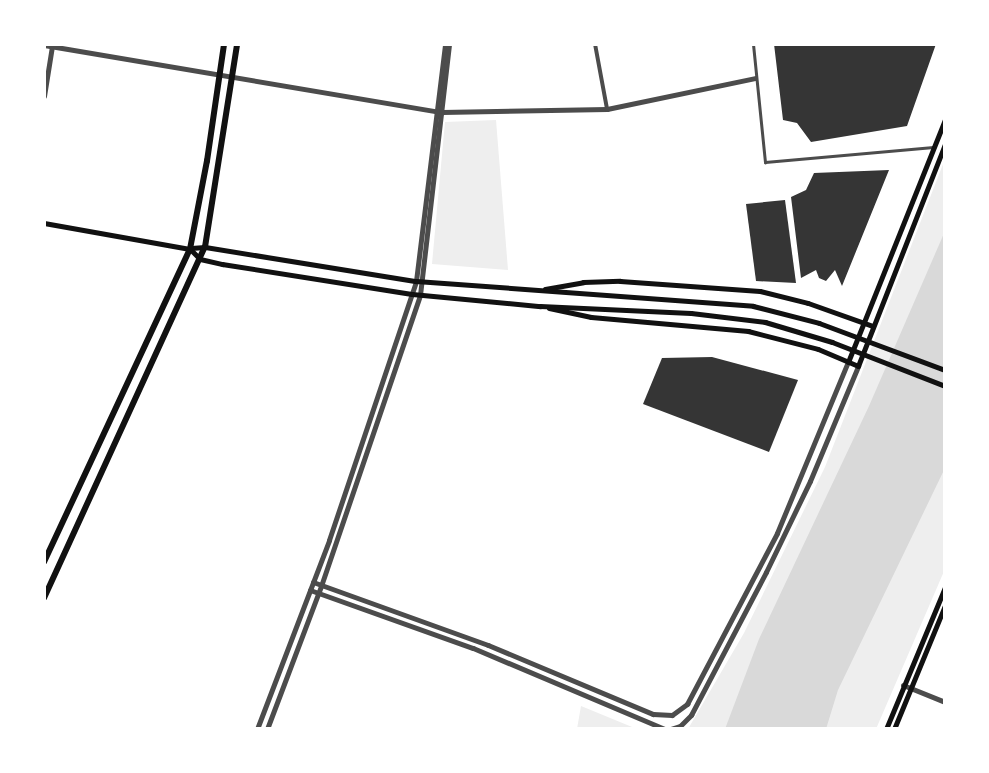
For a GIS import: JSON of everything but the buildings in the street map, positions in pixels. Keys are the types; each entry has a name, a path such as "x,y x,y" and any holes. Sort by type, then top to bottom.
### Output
{"main road":[{"path":"44,562 190,249 224,44"},
{"path":"44,598 205,247 237,44"},
{"path":"848,362 945,119"},
{"path":"540,306 591,317 748,331 818,349 858,366 945,144"},
{"path":"44,223 190,249 205,247 419,281 773,310 876,342 945,370"},
{"path":"190,249 200,259 412,294 540,306 594,305 765,322 832,342 945,386"},
{"path":"540,290 583,282 760,291 808,303 873,326"},
{"path":"894,729 906,686 945,587"},
{"path":"886,729 945,605"}],"street":[{"path":"267,729 319,593 420,295 419,281 447,44"},
{"path":"595,44 607,109"},
{"path":"753,44 765,162 933,147"},
{"path":"44,96 49,45 440,112 607,109 755,78"},
{"path":"257,729 313,582 419,281"},
{"path":"313,582 488,645 653,714 672,715 687,704 772,543 803,479 848,362"},
{"path":"671,729 680,726 706,689 783,539 858,366"},
{"path":"310,590 487,653 665,729"},
{"path":"906,686 945,702"}],"shaded area":[{"path":"496,120 508,270 432,264 445,122"},
{"path":"945,159 945,569 876,729 688,729 744,633 825,467"},
{"path":"945,231 945,468 838,690 826,729 725,729 759,639 869,406"},
{"path":"581,706 637,729 577,729"}]}
